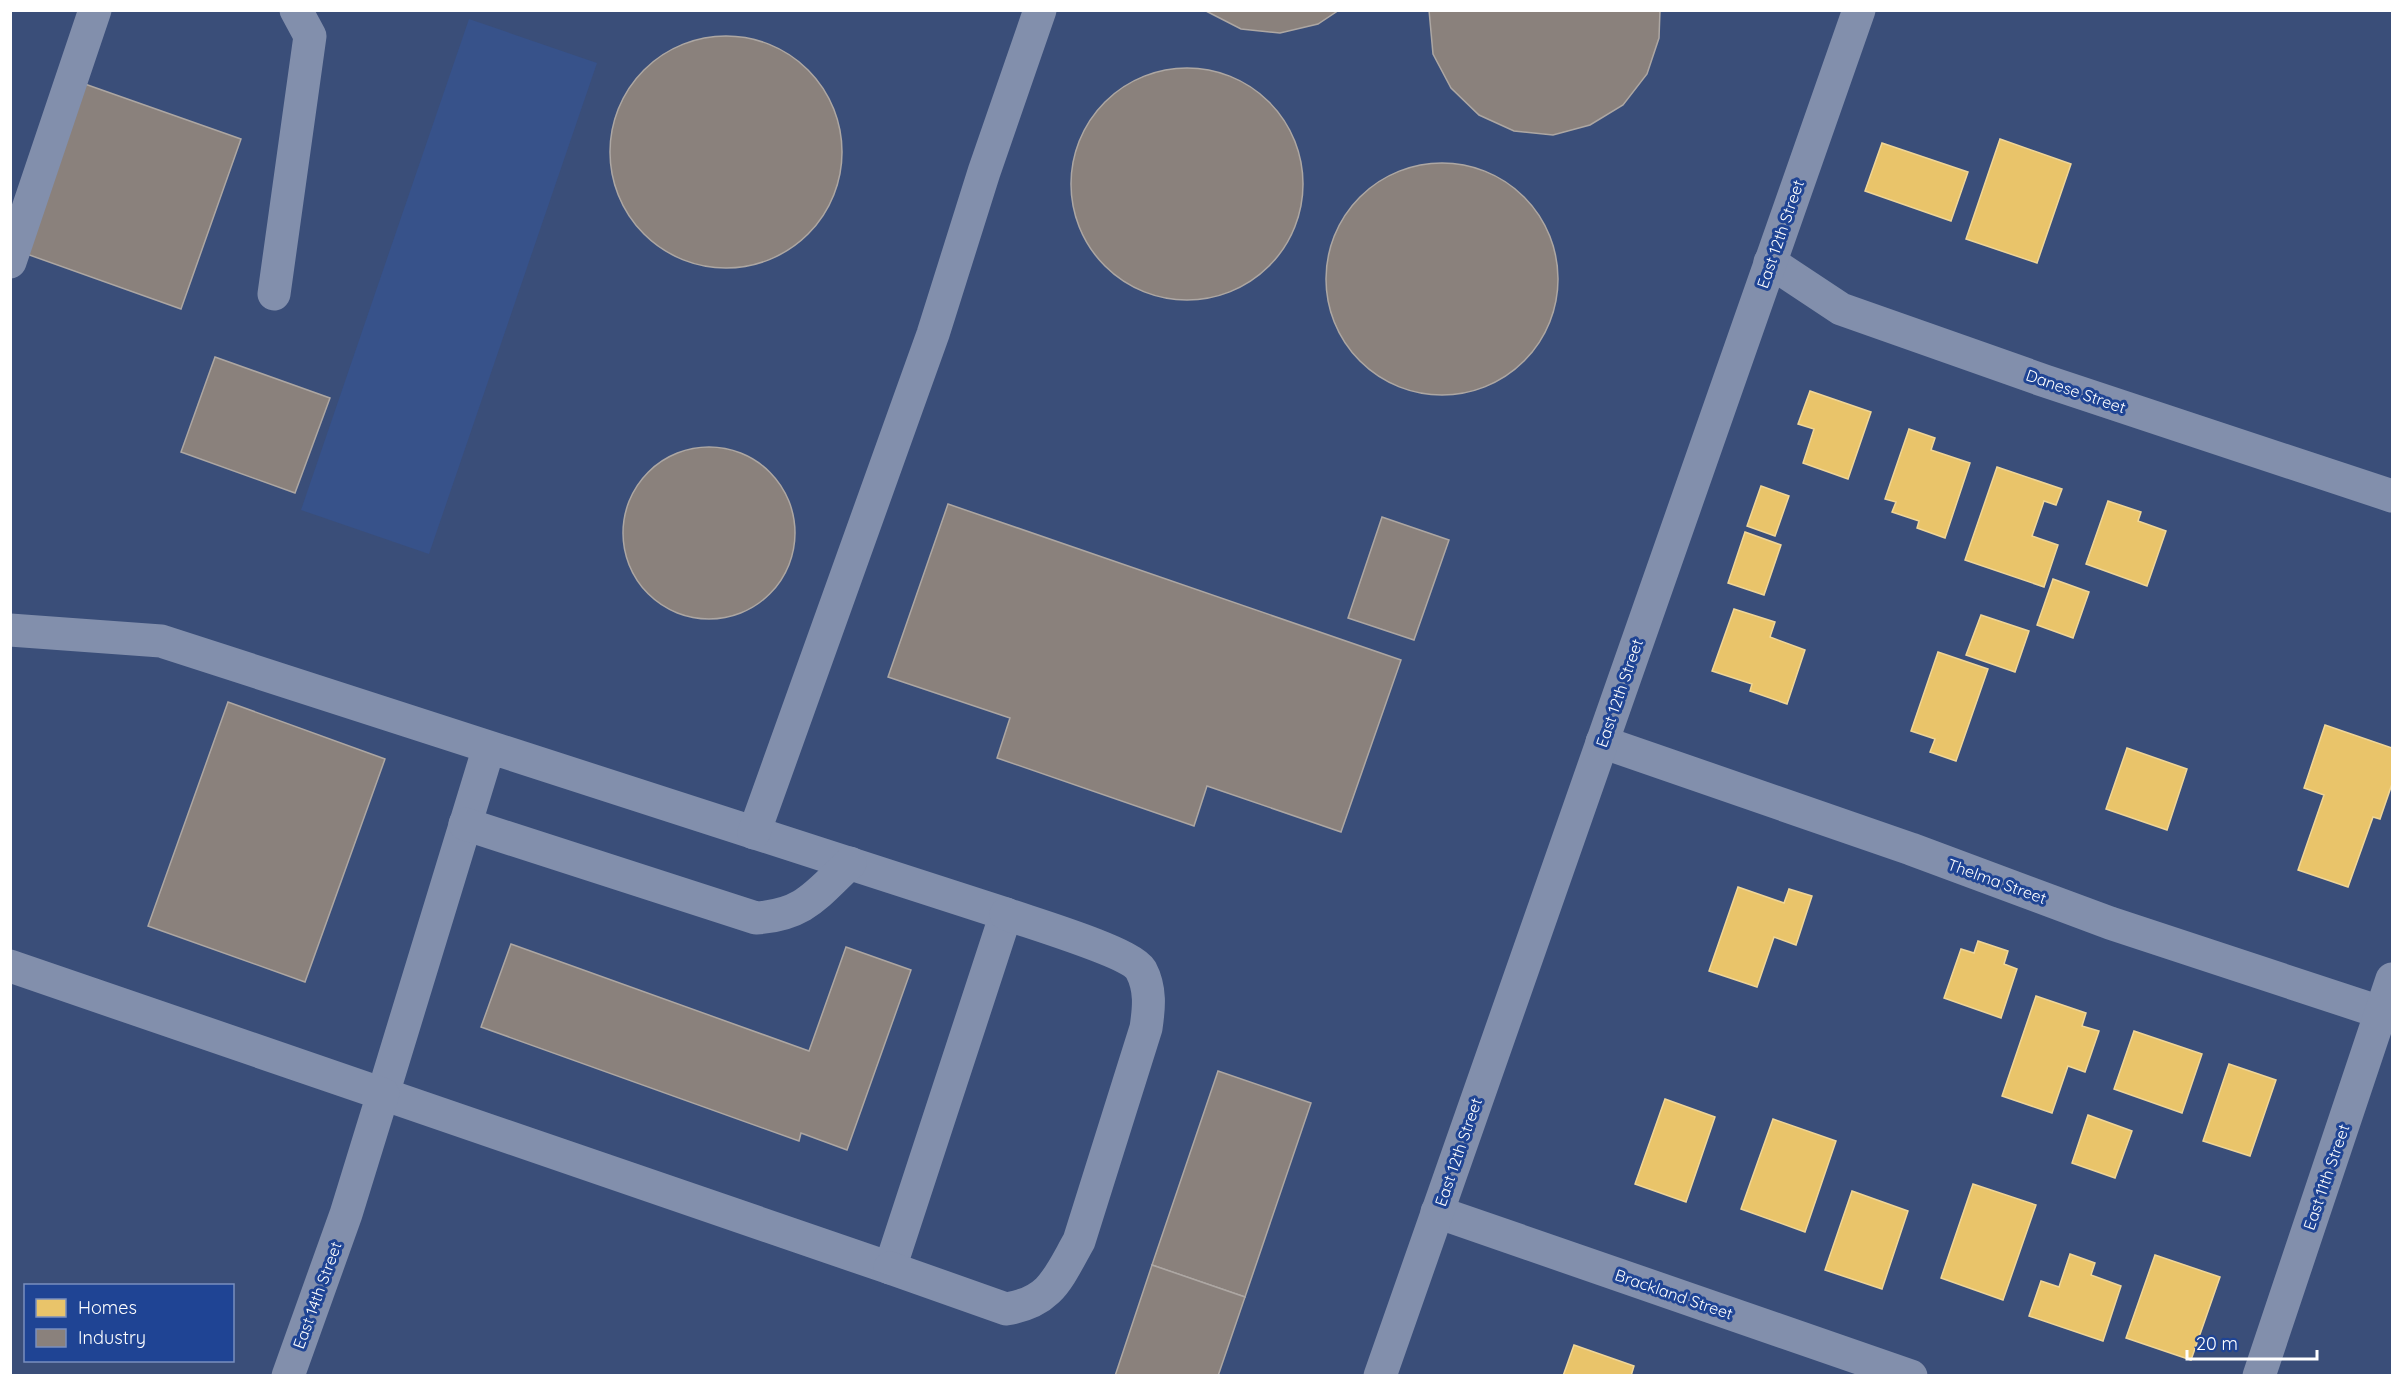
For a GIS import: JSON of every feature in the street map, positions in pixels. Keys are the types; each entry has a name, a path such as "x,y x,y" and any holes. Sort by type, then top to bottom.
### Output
{"street":[{"path":"10,262 95,10"},
{"path":"274,294 310,36 296,10"},
{"path":"754,833 933,334 984,172 1040,10"},
{"name":"East 12th Street","path":"1380,1376 1858,10"},
{"name":"Danese Street","path":"1770,262 1841,309 2045,381 2392,496"},
{"path":"10,630 161,641 1006,914 1123,956 1140,968 1148,988 1150,1006 1146,1028 1079,1241 1061,1273 1045,1294 1025,1306 1006,1308 10,966"},
{"name":"Thelma Street","path":"1602,742 1911,849 2110,923 2387,1014"},
{"name":"East 14th Street","path":"288,1376 346,1214 489,747"},
{"path":"465,824 756,918 777,916 800,908 850,863"},
{"path":"890,1268 1006,914"},
{"name":"East 11th Street","path":"2259,1376 2387,1014 2392,979"},
{"name":"Brackland Street","path":"1437,1212 1911,1376"}],"water":[{"path":"469,19 597,63 429,554 301,510"}],"building: Homes":[{"path":"2000,139 2071,164 2037,263 1966,239"},
{"path":"1882,143 1968,172 1951,221 1865,191"},
{"path":"1810,391 1871,412 1848,479 1803,463 1814,429 1798,424"},
{"path":"1909,429 1935,438 1931,450 1970,463 1945,538 1917,528 1919,521 1892,512 1896,502 1885,499"},
{"path":"1997,467 2062,489 2056,505 2044,501 2032,536 2058,545 2044,587 1965,560"},
{"path":"1761,486 1789,496 1775,536 1747,526"},
{"path":"2108,501 2141,512 2138,521 2166,531 2147,586 2086,564"},
{"path":"1745,532 1781,545 1764,595 1728,583"},
{"path":"2053,579 2089,592 2073,638 2037,625"},
{"path":"1734,609 1775,622 1770,637 1805,650 1787,704 1750,691 1752,684 1712,671"},
{"path":"1981,615 2029,631 2015,672 1966,655"},
{"path":"1938,652 1988,669 1956,761 1930,752 1935,739 1911,731"},
{"path":"2325,725 2392,748 2392,784 2380,819 2373,817 2348,887 2298,870 2324,795 2304,788"},
{"path":"2127,748 2187,769 2167,830 2106,809"},
{"path":"1738,887 1784,903 1789,889 1812,896 1796,945 1774,937 1757,987 1709,971"},
{"path":"1978,941 2008,951 2004,964 2017,969 2001,1018 1944,998 1961,949 1974,953"},
{"path":"2036,996 2086,1013 2082,1026 2099,1031 2085,1072 2068,1066 2052,1113 2002,1096"},
{"path":"2134,1031 2202,1054 2182,1113 2114,1089"},
{"path":"2229,1064 2276,1080 2250,1156 2203,1141"},
{"path":"1665,1099 1715,1117 1686,1202 1635,1184"},
{"path":"2088,1115 2132,1131 2115,1178 2072,1163"},
{"path":"1773,1119 1836,1141 1805,1232 1741,1209"},
{"path":"1973,1184 2036,1205 2003,1300 1941,1278"},
{"path":"1852,1191 1908,1211 1882,1289 1825,1270"},
{"path":"2070,1254 2095,1263 2091,1275 2121,1286 2103,1341 2029,1316 2041,1281 2059,1287"},
{"path":"2155,1255 2220,1277 2191,1360 2126,1338"},
{"path":"1574,1345 1634,1366 1631,1376 1563,1376"}],"building: Industry":[{"path":"1204,10 1339,10 1318,24 1280,33 1241,29"},
{"path":"1429,10 1660,10 1659,38 1647,74 1623,105 1590,125 1553,135 1514,131 1479,115 1451,88 1433,54"},
{"path":"726,36 760,41 770,45 781,50 808,70 828,97 833,108 837,118 842,152 837,186 833,196 828,207 808,234 781,254 770,259 760,263 726,268 692,263 682,259 671,254 644,234 624,207 619,196 615,186 610,152 615,118 619,108 624,97 644,70 671,50 682,45 692,41"},
{"path":"1187,68 1221,73 1231,77 1242,82 1269,102 1289,129 1294,140 1298,150 1303,184 1298,218 1294,228 1289,239 1269,266 1242,286 1231,291 1221,295 1187,300 1153,295 1143,291 1132,286 1105,266 1085,239 1080,228 1076,218 1071,184 1076,150 1080,140 1085,129 1105,102 1132,82 1143,77 1153,73"},
{"path":"82,83 241,139 181,309 21,252"},
{"path":"1442,163 1465,165 1486,172 1497,177 1524,197 1544,224 1549,235 1556,256 1558,279 1556,302 1549,323 1544,334 1524,361 1497,381 1486,386 1465,393 1442,395 1419,393 1398,386 1387,381 1360,361 1340,334 1335,323 1328,302 1326,279 1328,256 1335,235 1340,224 1360,197 1387,177 1398,172 1419,165"},
{"path":"215,357 330,398 295,493 181,452"},
{"path":"709,447 742,454 770,472 788,500 795,533 788,566 770,594 742,612 709,619 676,612 648,594 630,566 623,533 630,500 648,472 676,454"},
{"path":"948,504 1401,660 1341,832 1207,786 1194,826 997,758 1010,718 888,677"},
{"path":"1382,517 1449,540 1414,640 1348,618"},
{"path":"228,702 385,759 305,982 148,926"},
{"path":"511,944 809,1051 846,947 911,970 847,1150 801,1133 799,1141 481,1027"},
{"path":"1218,1071 1311,1103 1245,1297 1152,1265"},
{"path":"1152,1265 1245,1297 1218,1376 1115,1376"}]}
